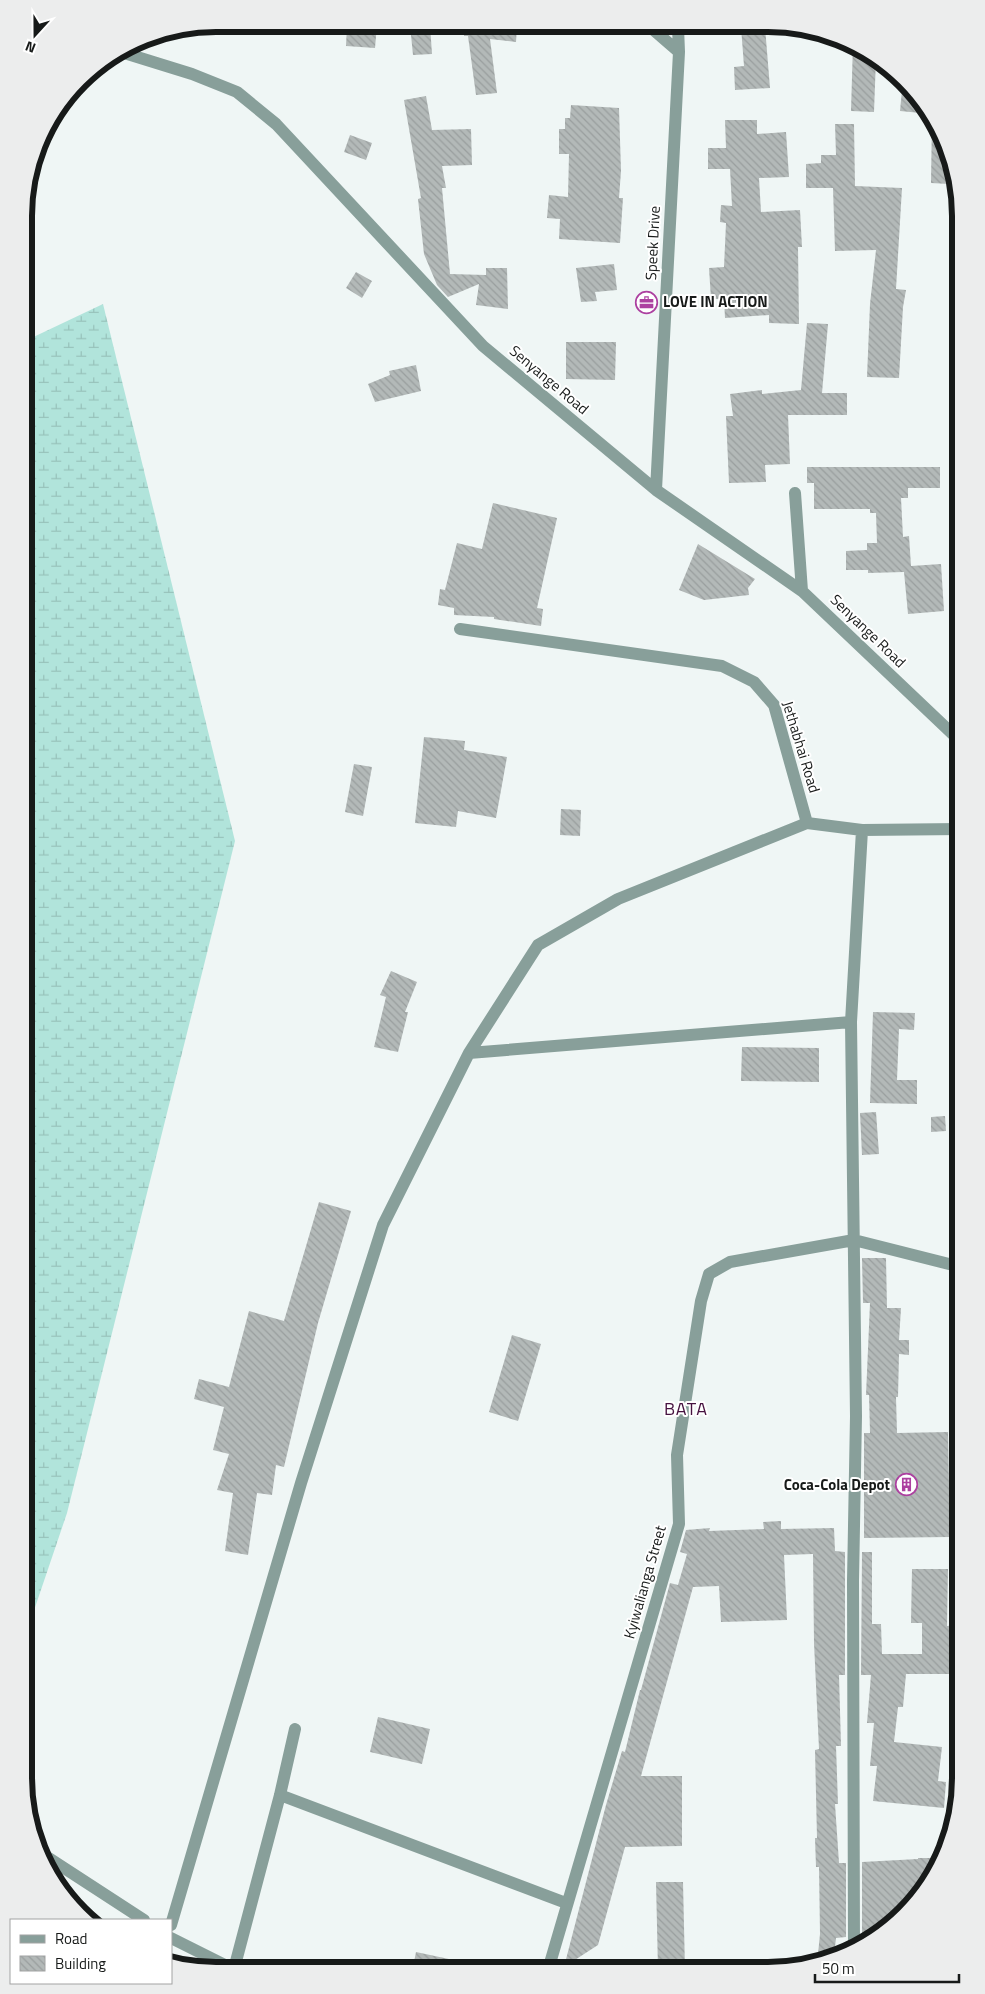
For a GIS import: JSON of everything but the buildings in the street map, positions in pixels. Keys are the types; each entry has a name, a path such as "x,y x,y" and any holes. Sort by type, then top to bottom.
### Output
{"street":[{"path":"656,32 679,52"},
{"name":"Speek Drive","path":"656,490 679,52 678,32"},
{"name":"Senyange Road","path":"129,54 192,74 237,92 276,124 483,346 656,490 802,591 952,733"},
{"path":"795,493 802,591"},
{"name":"Jethabhai Road","path":"460,629 722,666 754,682 774,705 806,822"},
{"path":"172,1922 298,1492 383,1225 469,1053 538,945 618,899 806,822 862,830 952,829"},
{"path":"854,1941 853,1581 856,1416 851,1022 862,830"},
{"path":"469,1053 851,1022"},
{"name":"Kyiwalianga Street","path":"550,1962 679,1524 677,1455 701,1301 709,1274 730,1262 854,1240 952,1265"},
{"path":"236,1962 280,1795 295,1729"},
{"path":"280,1795 566,1904"},
{"path":"51,1860 142,1919"},
{"path":"172,1938 220,1962"}],"green space":[{"path":"103,304 235,841 67,1513 32,1616 32,338"}],"place":[{"name":"LOVE IN ACTION","path":"647,302"},
{"name":"Coca-Cola Depot","path":"906,1485"}],"district":[{"name":"BATA","path":"686,1409"}]}
